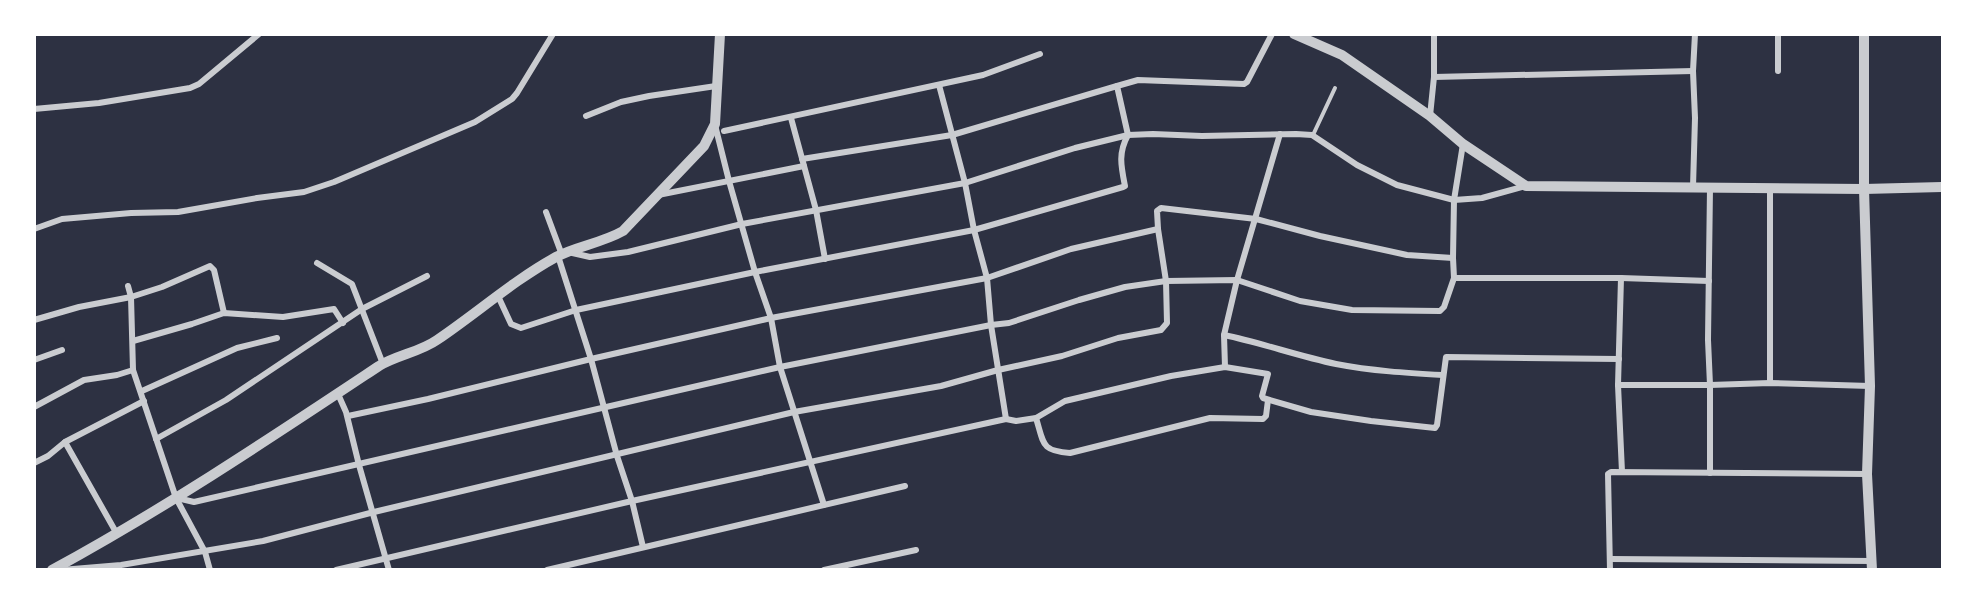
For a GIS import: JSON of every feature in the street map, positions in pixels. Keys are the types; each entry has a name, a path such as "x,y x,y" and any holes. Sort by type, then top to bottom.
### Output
{"street":[{"path":"34,109 99,103 190,88 199,84 258,34"},
{"path":"34,229 62,219 131,213 178,212 304,192 334,182 475,122 512,99 552,34"},
{"path":"720,34 716,86 719,128 729,181 755,272 771,318 780,367 824,505"},
{"path":"656,196 729,181 803,162 952,135 1138,80 1238,85 1247,82 1272,34"},
{"path":"1294,34 1342,56 1430,116 1463,144 1526,186"},
{"path":"1430,116 1434,77 1434,34"},
{"path":"1693,187 1695,34"},
{"path":"1778,34 1778,71"},
{"path":"1610,559 1872,565 1867,474 1870,386 1864,189 1864,34"},
{"path":"52,570 176,498 383,364 435,342 516,282 562,254 609,239 624,231 719,128 791,118 983,75 1040,54"},
{"path":"1434,77 1693,71"},
{"path":"939,85 987,278 991,325 1006,419"},
{"path":"586,116 621,102 716,86"},
{"path":"498,296 511,324 521,328 576,310 755,272 974,230 1125,186 1120,161 1122,146 1128,135 1117,86"},
{"path":"791,118 816,210 825,259"},
{"path":"1225,367 1224,335 1237,280 1280,134"},
{"path":"562,254 590,257 628,252 742,224 965,183 1075,148 1128,135 1312,135 1357,165 1397,185 1454,200 1482,198 1526,186 1864,189 1942,187"},
{"path":"176,498 194,502 780,367 1009,323 1125,287 1166,281 1237,280 1300,301 1352,310 1440,311 1444,307 1454,278 1454,200 1463,144"},
{"path":"1710,188 1708,340 1710,473"},
{"path":"1770,188 1770,383"},
{"path":"61,570 121,565 263,542 374,512 617,456 794,412 941,386 998,369 1062,356 1118,338 1161,330 1167,323 1166,281 1157,212 1161,208 1256,219 1407,255 1453,258"},
{"path":"546,212 562,254 643,547"},
{"path":"348,416 771,318 987,278 1071,249 1158,229"},
{"path":"317,263 352,284 383,364"},
{"path":"34,320 79,307 131,297 210,267 214,270 224,313"},
{"path":"156,439 226,400 362,309 427,276"},
{"path":"1454,278 1621,278 1709,281"},
{"path":"1621,278 1618,385 1622,472"},
{"path":"128,286 131,297 134,370 176,498 205,552 210,570"},
{"path":"134,341 224,313 283,317 334,309 343,323"},
{"path":"1224,335 1336,364 1443,375"},
{"path":"141,391 237,348 277,338"},
{"path":"34,360 62,350"},
{"path":"1265,398 1311,412 1435,428 1445,359 1449,357 1619,359"},
{"path":"336,570 632,501 1006,419 1016,421 1036,418 1065,401 1171,376 1225,367 1268,376 1265,398 1266,417 1263,419 1210,418 1070,453 1054,452 1044,446 1036,418"},
{"path":"34,407 84,380 134,370"},
{"path":"1618,385 1770,383 1870,386"},
{"path":"338,394 348,416 359,465 389,570"},
{"path":"34,463 48,456 65,442 144,401"},
{"path":"65,442 117,534"},
{"path":"1610,570 1608,474 1611,472 1867,474"},
{"path":"547,570 905,486"},
{"path":"824,570 916,550"}],"lane":[{"path":"1312,135 1335,88"}]}
